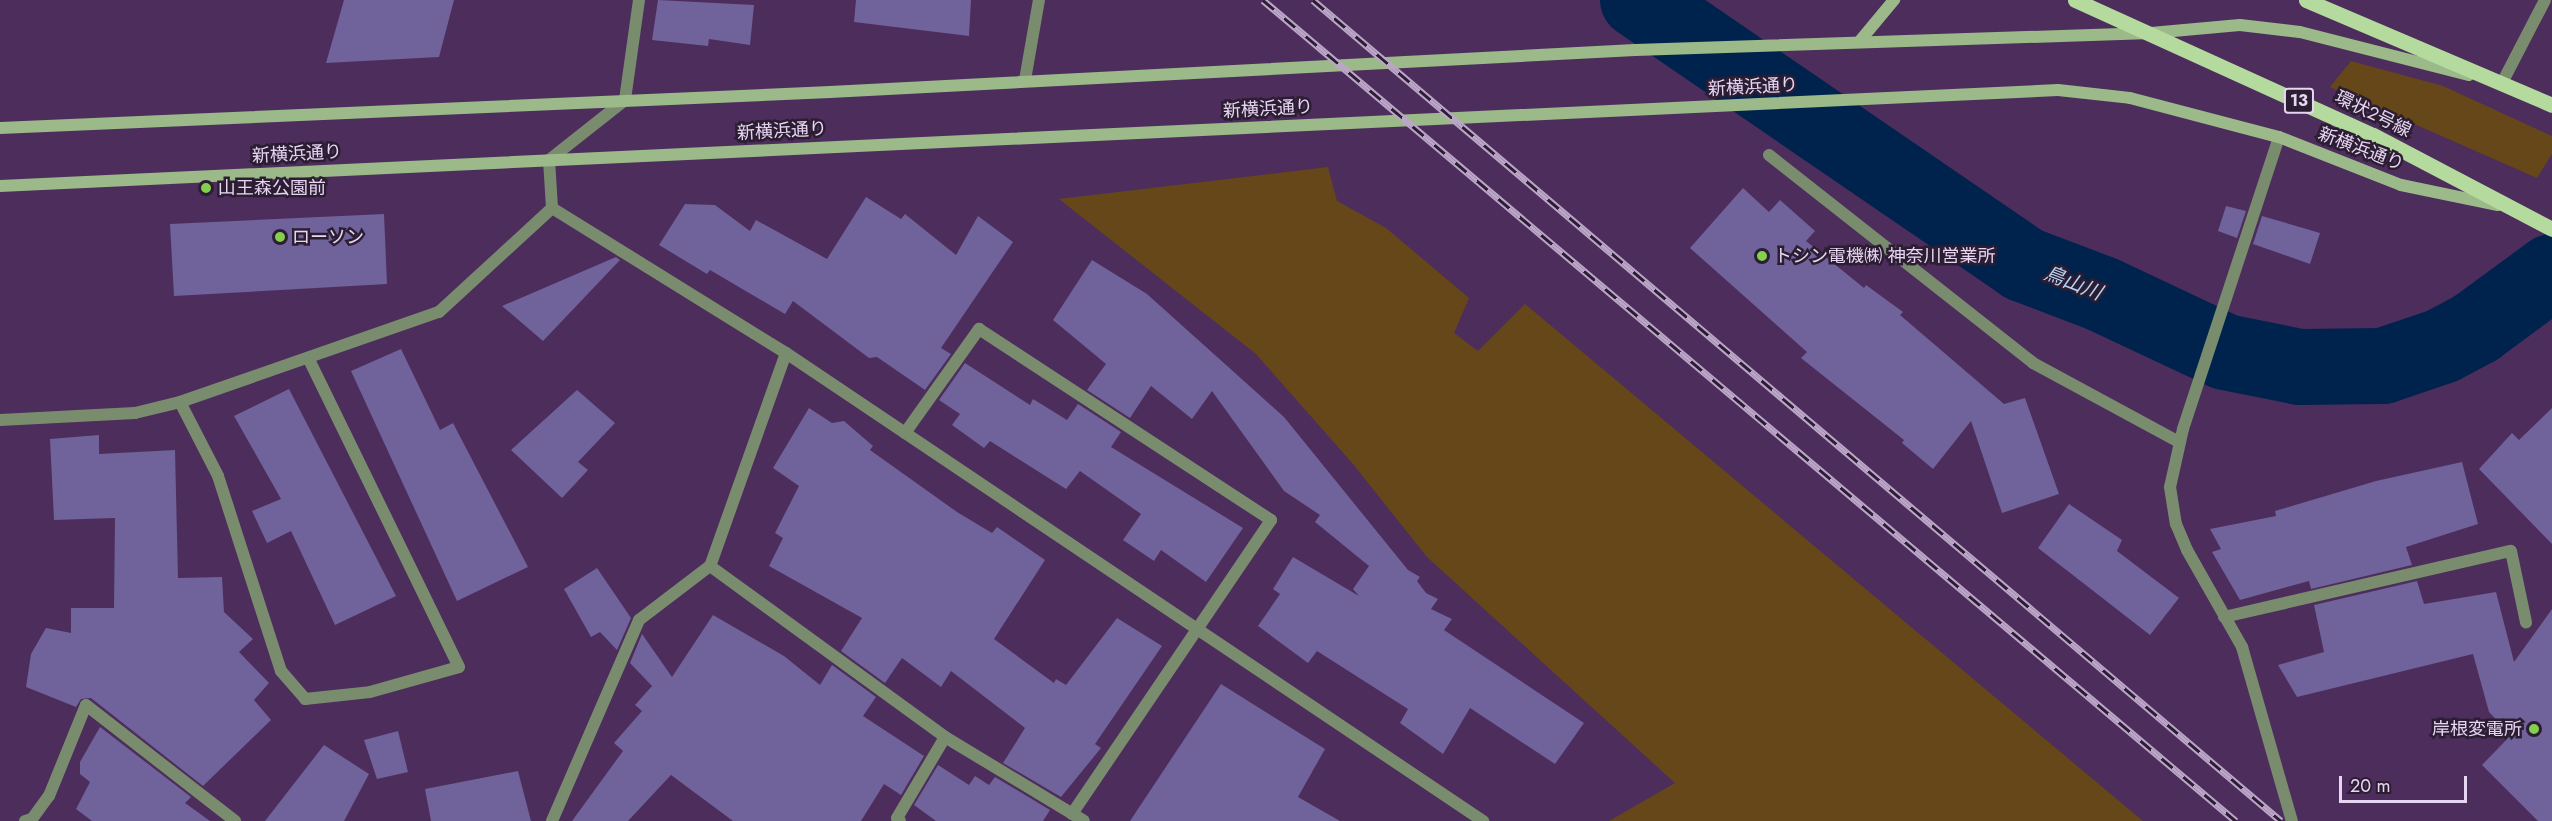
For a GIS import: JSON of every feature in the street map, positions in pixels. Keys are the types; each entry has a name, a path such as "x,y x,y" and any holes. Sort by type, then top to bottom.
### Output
{"main road":[{"name":"環状2号線","path":"2075,0 2373,135 2520,209 2552,229"},
{"path":"2306,0 2552,105"}],"street":[{"path":"552,208 549,160 625,100 639,0"},
{"path":"1025,80 1039,0"},
{"path":"1854,42 1894,0"},
{"path":"2502,83 2545,0"},
{"name":"新横浜通り","path":"1,125 625,100 1635,50 2151,33 2240,25 2301,32 2502,83"},
{"name":"新横浜通り","path":"0,186 2058,90 2118,96 2279,137 2401,185 2520,209"},
{"path":"2279,137 2230,279 2183,429 2170,487 2176,524 2242,647 2292,821"},
{"path":"1769,155 2033,363 2179,442"},
{"path":"552,208 786,353 1483,821"},
{"path":"0,420 135,413 180,402 439,312 552,208"},
{"path":"905,432 979,329 1271,520 1072,814"},
{"path":"552,821 639,620 710,566 786,353"},
{"path":"180,402 218,477 281,671 305,699 370,692 459,668 308,358"},
{"path":"2224,617 2511,551 2526,622"},
{"path":"710,566 945,737 1084,821"},
{"path":"25,821 32,819 49,796 86,705 235,821"},
{"path":"900,821 897,818 945,737"}],"shaded area":[{"path":"2351,61 2443,86 2552,136 2552,154 2537,178 2330,87"},
{"path":"1328,167 1337,201 1386,228 1469,298 1454,333 1478,351 1525,304 2143,821 1609,821 1675,783 1427,557 1353,464 1256,354 1059,199"}],"building":[{"path":"344,0 454,0 439,57 326,63"},
{"path":"658,0 754,5 750,45 709,39 708,46 652,40"},
{"path":"856,0 971,0 969,36 854,22"},
{"path":"1743,188 1769,212 1780,200 1815,231 1806,241 1864,288 1866,285 1903,312 1900,315 2004,404 2025,398 2059,494 2002,513 1971,421 1933,469 1902,443 1904,440 1801,358 1807,352 1690,248"},
{"path":"866,197 901,219 905,214 956,255 978,216 1013,242 941,348 951,354 925,390 877,357 869,358 793,301 785,314 710,270 707,274 659,245 685,204 715,205 750,231 756,220 827,259"},
{"path":"2226,206 2246,211 2237,238 2218,231"},
{"path":"384,214 387,284 174,296 170,224"},
{"path":"2262,216 2320,233 2310,264 2253,244"},
{"path":"616,257 620,260 543,341 502,306"},
{"path":"1092,260 1147,294 1284,417 1408,570 1420,577 1417,581 1426,593 1438,599 1431,609 1452,619 1444,630 1584,723 1555,764 1470,708 1443,754 1400,723 1408,709 1317,651 1308,663 1258,626 1280,594 1273,589 1293,557 1359,596 1353,589 1369,566 1315,522 1320,515 1284,491 1212,391 1192,419 1151,386 1130,418 1087,390 1106,364 1053,320"},
{"path":"401,349 440,430 453,423 528,567 457,601 351,371"},
{"path":"965,363 1030,405 1033,399 1067,420 1078,404 1121,432 1111,447 1243,528 1206,582 1161,550 1154,561 1123,540 1141,514 1080,471 1066,489 990,441 984,448 952,425 960,414 939,400"},
{"path":"289,389 396,596 335,625 291,531 267,543 252,511 281,499 234,416"},
{"path":"577,390 615,423 578,462 588,470 562,498 511,450"},
{"path":"809,408 832,423 844,421 873,446 870,450 957,512 992,533 997,527 1045,560 994,639 1054,683 1056,679 1066,685 1117,618 1162,646 1095,744 1101,748 1061,797 1003,763 1025,728 951,671 941,687 902,658 885,683 841,651 862,618 769,566 783,538 775,533 799,486 773,468"},
{"path":"2552,408 2552,544 2479,469 2512,433 2519,440"},
{"path":"99,435 99,454 175,450 178,578 222,577 224,612 253,639 239,652 269,683 254,700 271,720 203,786 91,698 81,699 76,707 26,687 31,654 46,628 71,633 71,608 114,608 115,518 54,520 50,439"},
{"path":"2462,462 2478,524 2406,547 2412,565 2311,589 2309,581 2240,600 2212,552 2221,549 2210,529 2276,516 2275,511 2376,481"},
{"path":"2069,504 2122,540 2117,551 2179,598 2150,635 2038,548"},
{"path":"597,568 631,618 617,650 600,632 591,637 564,589"},
{"path":"2417,581 2424,604 2496,592 2514,662 2552,609 2552,821 2538,821 2482,765 2511,735 2489,712 2473,654 2297,697 2278,665 2324,652 2314,605"},
{"path":"713,615 784,656 820,685 832,665 876,697 863,716 924,756 901,795 884,784 861,821 733,821 671,775 628,821 572,821 623,751 614,743 642,711 635,705 652,686 630,663 642,634 672,677"},
{"path":"1221,684 1325,749 1298,797 1340,821 1130,821"},
{"path":"100,727 191,797 185,803 210,821 92,821 76,809 90,782 80,774 80,762"},
{"path":"398,731 408,772 377,779 364,740"},
{"path":"324,745 369,774 344,821 265,821"},
{"path":"938,765 969,785 975,776 989,785 995,777 1050,810 1043,821 936,821 914,805"},
{"path":"518,771 531,821 431,821 425,789"}],"waterway":[{"name":"鳥山川","path":"1638,0 2023,264 2102,294 2225,352 2300,367 2383,366 2442,346 2477,327 2552,272"}],"railway":[{"path":"1263,0 2236,821"},
{"path":"1313,0 2281,821"}],"place":[{"name":"山王森公園前","path":"206,188"},
{"name":"ローソン","path":"280,237"},
{"name":"トシン電機㈱ 神奈川営業所","path":"1762,256"},
{"name":"岸根変電所","path":"2534,729"}]}
